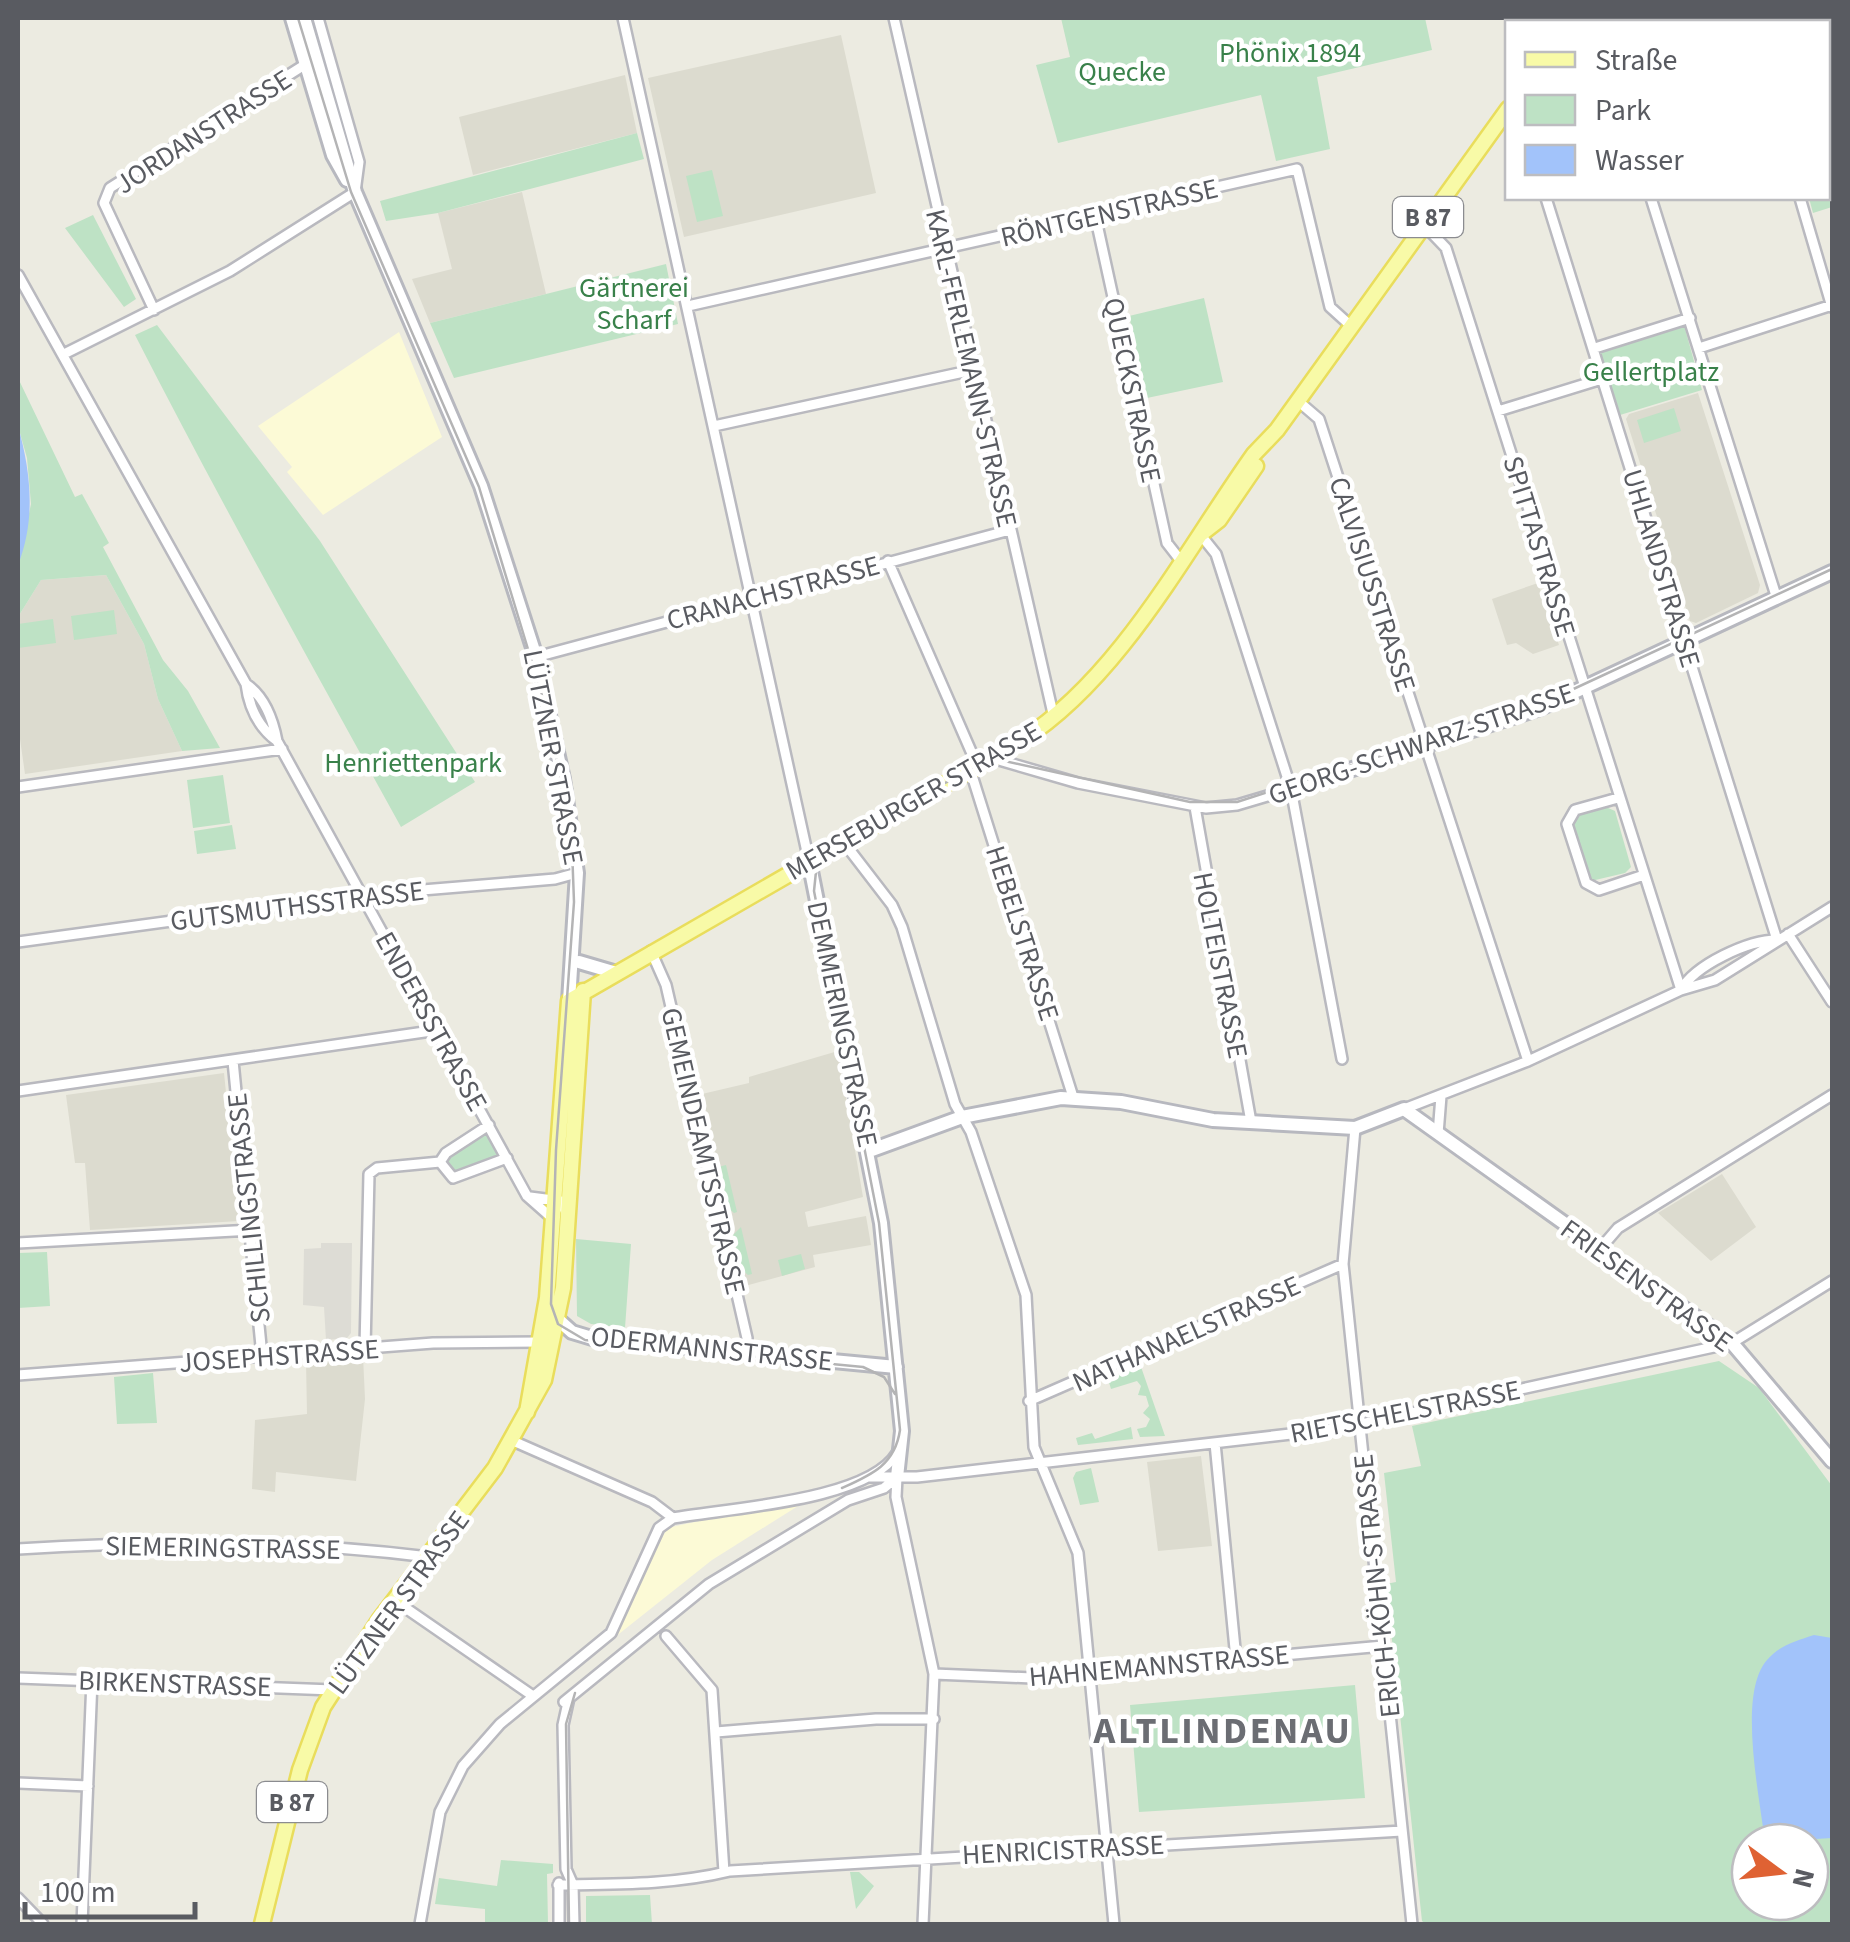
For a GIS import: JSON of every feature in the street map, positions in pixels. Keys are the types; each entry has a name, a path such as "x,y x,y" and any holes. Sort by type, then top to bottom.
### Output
{"main road":[{"name":"MERSEBURGER STRASSE","path":"569,1001 1054,718 1111,657 1200,534 1228,508 1264,448 1505,115"},
{"name":"LÜTZNER STRASSE","path":"262,1923 300,1770 333,1690 512,1440 544,1380 559,1322 584,991"},
{"name":"LÜTZNER STRASSE","path":"528,1412 548,1298 569,1001"}],"street":[{"name":"LÜTZNER STRASSE","path":"292,18 333,155 355,192"},
{"name":"LÜTZNER STRASSE","path":"304,18 355,192 481,486 536,657 578,873 576,946 569,1001"},
{"path":"64,354 230,271 355,192 359,162 318,18"},
{"name":"DEMMERINGSTRASSE","path":"623,18 869,1151 896,1367 901,1445 891,1477 934,1674 923,1924"},
{"name":"KARL-FERLEMANN-STRASSE","path":"894,18 1054,718"},
{"name":"JORDANSTRASSE","path":"154,310 104,203 110,188 306,64"},
{"name":"RÖNTGENSTRASSE","path":"688,306 1297,169 1330,306 1351,326"},
{"name":"UHLANDSTRASSE","path":"1547,200 1777,940"},
{"path":"1653,200 1777,599"},
{"path":"1699,348 1832,306 1801,200"},
{"name":"QUECKSTRASSE","path":"1095,215 1167,543 1181,561"},
{"name":"SPITTASTRASSE","path":"1423,224 1446,248 1641,876 1681,990"},
{"name":"ENDERSSTRASSE","path":"18,275 20,286 64,354 246,684 249,704 264,732 280,745 528,1196 553,1219"},
{"path":"1595,348 1690,318"},
{"path":"714,426 973,370"},
{"path":"1498,411 1605,378"},
{"name":"CALVISIUSSTRASSE","path":"1298,401 1319,420 1528,1061"},
{"name":"CRANACHSTRASSE","path":"536,657 1010,530"},
{"path":"1200,534 1216,554 1291,789 1342,1059"},
{"name":"HEBELSTRASSE","path":"888,561 979,764 1073,1097"},
{"name":"GEORG-SCHWARZ-STRASSE","path":"979,764 1194,807 1237,805 1540,708 1832,572"},
{"path":"18,787 280,745"},
{"path":"1618,798 1576,810 1567,824 1586,883 1599,890 1641,876"},
{"name":"HOLTEISTRASSE","path":"1194,807 1251,1122"},
{"path":"842,840 892,906 902,927 962,1117 1026,1296 1029,1401 1039,1462 1078,1552 1114,1924"},
{"name":"GUTSMUTHSSTRASSE","path":"18,942 362,895 554,879 578,873"},
{"path":"869,1151 962,1117 1073,1097 1251,1122 1354,1128 1528,1061 1681,990 1739,968 1832,906"},
{"path":"1788,934 1832,1002"},
{"path":"1681,990 1691,976 1711,964 1756,942 1777,940"},
{"path":"576,946 579,962 613,972"},
{"name":"GEMEINDEAMTSSTRASSE","path":"651,951 660,966 676,1028 748,1338 746,1353"},
{"name":"LÜTZNER STRASSE","path":"579,962 584,991"},
{"path":"18,1091 438,1030"},
{"name":"SCHILLINGSTRASSE","path":"233,1061 262,1356"},
{"path":"1598,1250 1618,1228 1832,1094"},
{"path":"1438,1134 1441,1096"},
{"name":"FRIESENSTRASSE","path":"1404,1109 1732,1343 1832,1461"},
{"path":"365,1348 370,1174 377,1168 440,1162 489,1125"},
{"name":"ERICH-KÖHN-STRASSE","path":"1354,1128 1342,1264 1412,1924"},
{"path":"440,1162 453,1178 507,1158"},
{"path":"528,1196 554,1200 566,1208 568,1225"},
{"path":"18,1243 252,1230"},
{"name":"NATHANAELSTRASSE","path":"1029,1401 1342,1264"},
{"name":"RIETSCHELSTRASSE","path":"891,1477 1358,1424 1732,1343 1832,1280"},
{"name":"ODERMANNSTRASSE","path":"548,1298 559,1322 592,1338 896,1367"},
{"name":"JOSEPHSTRASSE","path":"18,1375 365,1348 542,1342"},
{"path":"512,1440 652,1502 673,1518"},
{"path":"1215,1443 1236,1659"},
{"path":"420,1924 438,1820 448,1794 482,1742 611,1633 660,1528 673,1518 842,1488 888,1466 901,1445"},
{"path":"870,1477 891,1477"},
{"path":"574,1924 573,1885 566,1869 566,1700 709,1584 848,1500 884,1488 891,1477"},
{"name":"SIEMERINGSTRASSE","path":"18,1549 102,1543 282,1543 428,1557"},
{"path":"394,1600 534,1696"},
{"path":"666,1636 712,1690 724,1872"},
{"name":"HAHNEMANNSTRASSE","path":"934,1674 1032,1678 1383,1646"},
{"name":"BIRKENSTRASSE","path":"18,1678 333,1690"},
{"path":"82,1924 92,1680"},
{"path":"716,1732 876,1719 934,1720"},
{"path":"18,1783 88,1786"},
{"name":"HENRICISTRASSE","path":"558,1885 652,1884 704,1879 724,1872 927,1856 1402,1832"},
{"path":"559,1924 558,1885 566,1869"},
{"path":"18,1898 43,1924"}],"shaded area":[{"path":"841,35 876,193 684,237 648,78"},
{"path":"625,75 637,133 473,175 459,117"},
{"path":"522,192 546,294 430,323 412,279 452,269 438,213"},
{"path":"399,332 442,437 323,515 287,472 292,467 258,426"},
{"path":"1698,393 1760,585 1758,593 1696,623 1690,621 1626,419 1629,414"},
{"path":"106,575 144,644 158,699 182,751 25,774 18,725 18,617 41,580"},
{"path":"1538,583 1559,645 1533,654 1516,643 1507,645 1492,599"},
{"path":"838,1051 863,1197 805,1212 808,1227 866,1216 871,1245 813,1255 815,1267 745,1286 702,1094 749,1083 749,1077"},
{"path":"224,1073 239,1221 90,1230 85,1163 75,1163 66,1095"},
{"path":"1722,1174 1756,1227 1711,1261 1658,1213"},
{"path":"321,1243 352,1243 351,1333 347,1338 326,1340 324,1307 303,1305 304,1249 321,1248"},
{"path":"363,1356 365,1399 356,1481 276,1472 275,1492 252,1489 255,1420 307,1414 306,1361"},
{"path":"1201,1456 1212,1546 1158,1551 1147,1462"},
{"path":"814,1496 712,1560 566,1676 611,1639 667,1528"}],"green space":[{"name":"Quecke","path":"1061,18 1425,18 1432,50 1317,77 1330,149 1276,161 1261,95 1058,143 1036,65 1070,57"},
{"path":"1832,18 1832,207 1813,213 1810,200 1830,200 1830,20 1610,20"},
{"path":"637,133 644,159 438,213 386,221 380,201"},
{"path":"712,170 723,216 697,222 686,176"},
{"path":"93,215 136,299 124,307 65,228"},
{"name":"Gärtnerei Scharf","path":"666,264 678,324 454,378 430,323"},
{"path":"1204,298 1223,382 1147,398 1129,316"},
{"name":"Henriettenpark","path":"157,325 320,541 475,782 401,827 135,335"},
{"name":"Gellertplatz","path":"1684,325 1702,390 1620,415 1600,352"},
{"path":"18,378 75,497 82,494 109,543 103,547 163,660 188,691 220,748 182,751 158,699 144,644 106,575 41,580 18,617 18,565 31,504 27,458 18,426"},
{"path":"1674,408 1681,431 1644,443 1637,420"},
{"path":"114,610 117,634 74,640 71,616"},
{"path":"53,619 56,643 18,648 18,624"},
{"path":"223,775 230,823 193,828 187,780"},
{"path":"1606,807 1615,811 1631,867 1625,873 1591,881 1573,823 1578,814"},
{"path":"232,825 236,849 197,854 194,831"},
{"path":"489,1125 507,1158 457,1178 440,1162"},
{"path":"726,1165 737,1212 734,1213 727,1207 718,1167"},
{"path":"741,1227 752,1274 748,1275 741,1269 733,1235"},
{"path":"576,1239 631,1244 625,1328 591,1324 577,1316"},
{"path":"47,1252 50,1306 18,1308 18,1253"},
{"path":"801,1254 805,1269 782,1276 778,1260"},
{"path":"1719,1361 1759,1388 1832,1486 1832,1924 1422,1921 1386,1584 1396,1582 1384,1473 1421,1466 1412,1426"},
{"path":"1140,1364 1165,1436 1140,1437 1137,1429 1146,1427 1150,1419 1143,1413 1149,1406 1146,1396 1138,1395 1141,1386 1137,1381 1111,1389 1108,1379"},
{"path":"153,1373 157,1423 117,1424 114,1377"},
{"path":"1131,1427 1133,1439 1078,1445 1076,1438 1092,1433 1095,1439"},
{"path":"1091,1468 1099,1502 1080,1505 1073,1478 1076,1472"},
{"path":"1355,1685 1365,1798 1139,1812 1130,1705"},
{"path":"501,1860 553,1864 553,1873 547,1874 548,1924 485,1924 485,1909 435,1904 439,1878 497,1886"},
{"path":"850,1872 859,1872 874,1886 856,1909"},
{"path":"650,1895 652,1924 586,1924 586,1896"}],"water":[{"path":"18,426 30,496 18,565"},
{"path":"1814,1635 1832,1638 1832,1838 1830,1822 1762,1822 1753,1747 1753,1697 1767,1660 1789,1644"}],"tram line":[{"path":"298,18 351,192 479,487 550,722 572,848 574,902 556,1150 551,1304 558,1324 585,1340 863,1367 884,1377 895,1394"},
{"path":"842,1488 880,1467 893,1452 900,1430 879,1223 814,891 817,862 831,845 991,758 1190,802 1237,802 1539,705 1832,569"},
{"path":"569,1924 566,1724 575,1693"}],"district":[{"name":"ALTLINDENAU","path":"1223,1730"}],"park label":[{"name":"Phönix 1894","path":"1290,52"}]}
